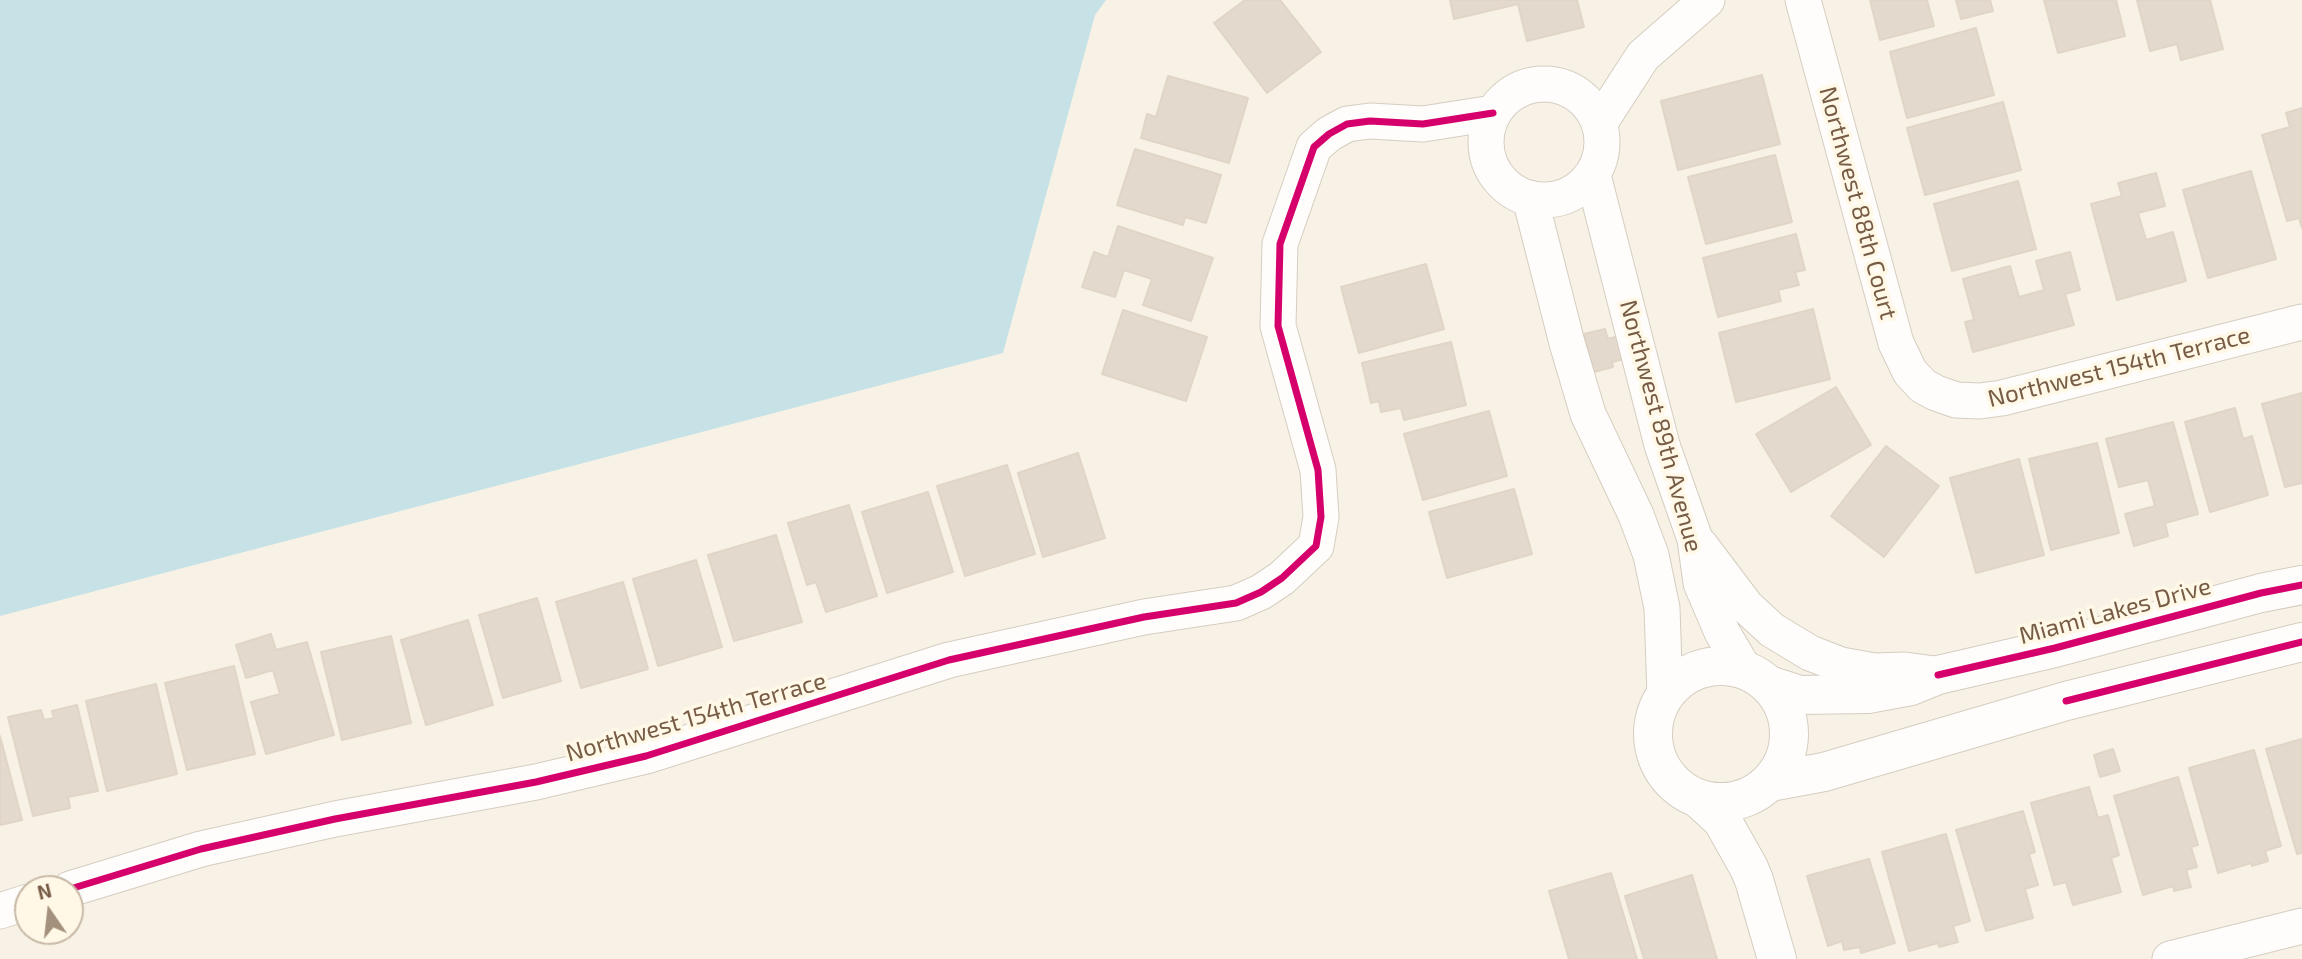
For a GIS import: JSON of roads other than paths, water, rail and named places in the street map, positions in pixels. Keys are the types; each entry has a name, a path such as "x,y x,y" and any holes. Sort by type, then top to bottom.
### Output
{"street":[{"path":"1599,124 1643,56 1707,0"},
{"name":"Northwest 88th Court","path":"1803,0 1896,343 1910,372 1923,386 1936,393"},
{"path":"1569,89 1643,56"},
{"path":"1549,83 1569,89 1585,100 1599,124 1602,136 1601,157 1593,175 1578,189 1560,199 1539,201 1520,195 1504,186 1493,172 1486,155 1485,137 1489,119 1499,104 1512,92 1529,85 1549,83"},
{"path":"1423,124 1493,113"},
{"name":"Northwest 154th Terrace","path":"84,886 201,849 335,819 536,782 646,756 949,660 1144,617 1236,603 1261,592 1282,578 1316,546 1321,517 1318,470 1278,326 1280,244 1314,147 1329,134 1347,124 1370,121 1423,124"},
{"path":"1423,124 1490,164"},
{"name":"Northwest 89th Avenue","path":"1593,175 1662,445 1695,539 1701,583 1722,632 1757,678"},
{"name":"Northwest 89th Avenue","path":"1530,198 1588,414 1636,515 1651,555 1662,608 1665,695"},
{"name":"Northwest 154th Terrace","path":"1936,393 1956,400 2001,398 2302,322"},
{"path":"1695,539 1746,606 1772,631 1810,653 1841,665 1874,671 1905,670 1938,675"},
{"name":"Miami Lakes Drive","path":"1757,678 1800,695 1868,694 1911,686 1938,675 2302,585"},
{"path":"1698,799 1718,802 1739,800 1764,787 2066,701 2302,642"},
{"path":"1754,880 1753,856 1764,787 1782,764 1789,744 1788,723 1782,702 1757,678 1728,667 1710,667 1693,672 1677,682 1665,695 1656,714 1653,734 1656,755 1665,774 1721,820 1754,880 1777,959"},
{"path":"2170,959 2302,926"}],"water":[{"path":"0,0 1106,0 1095,15 1003,353 0,616"}]}
